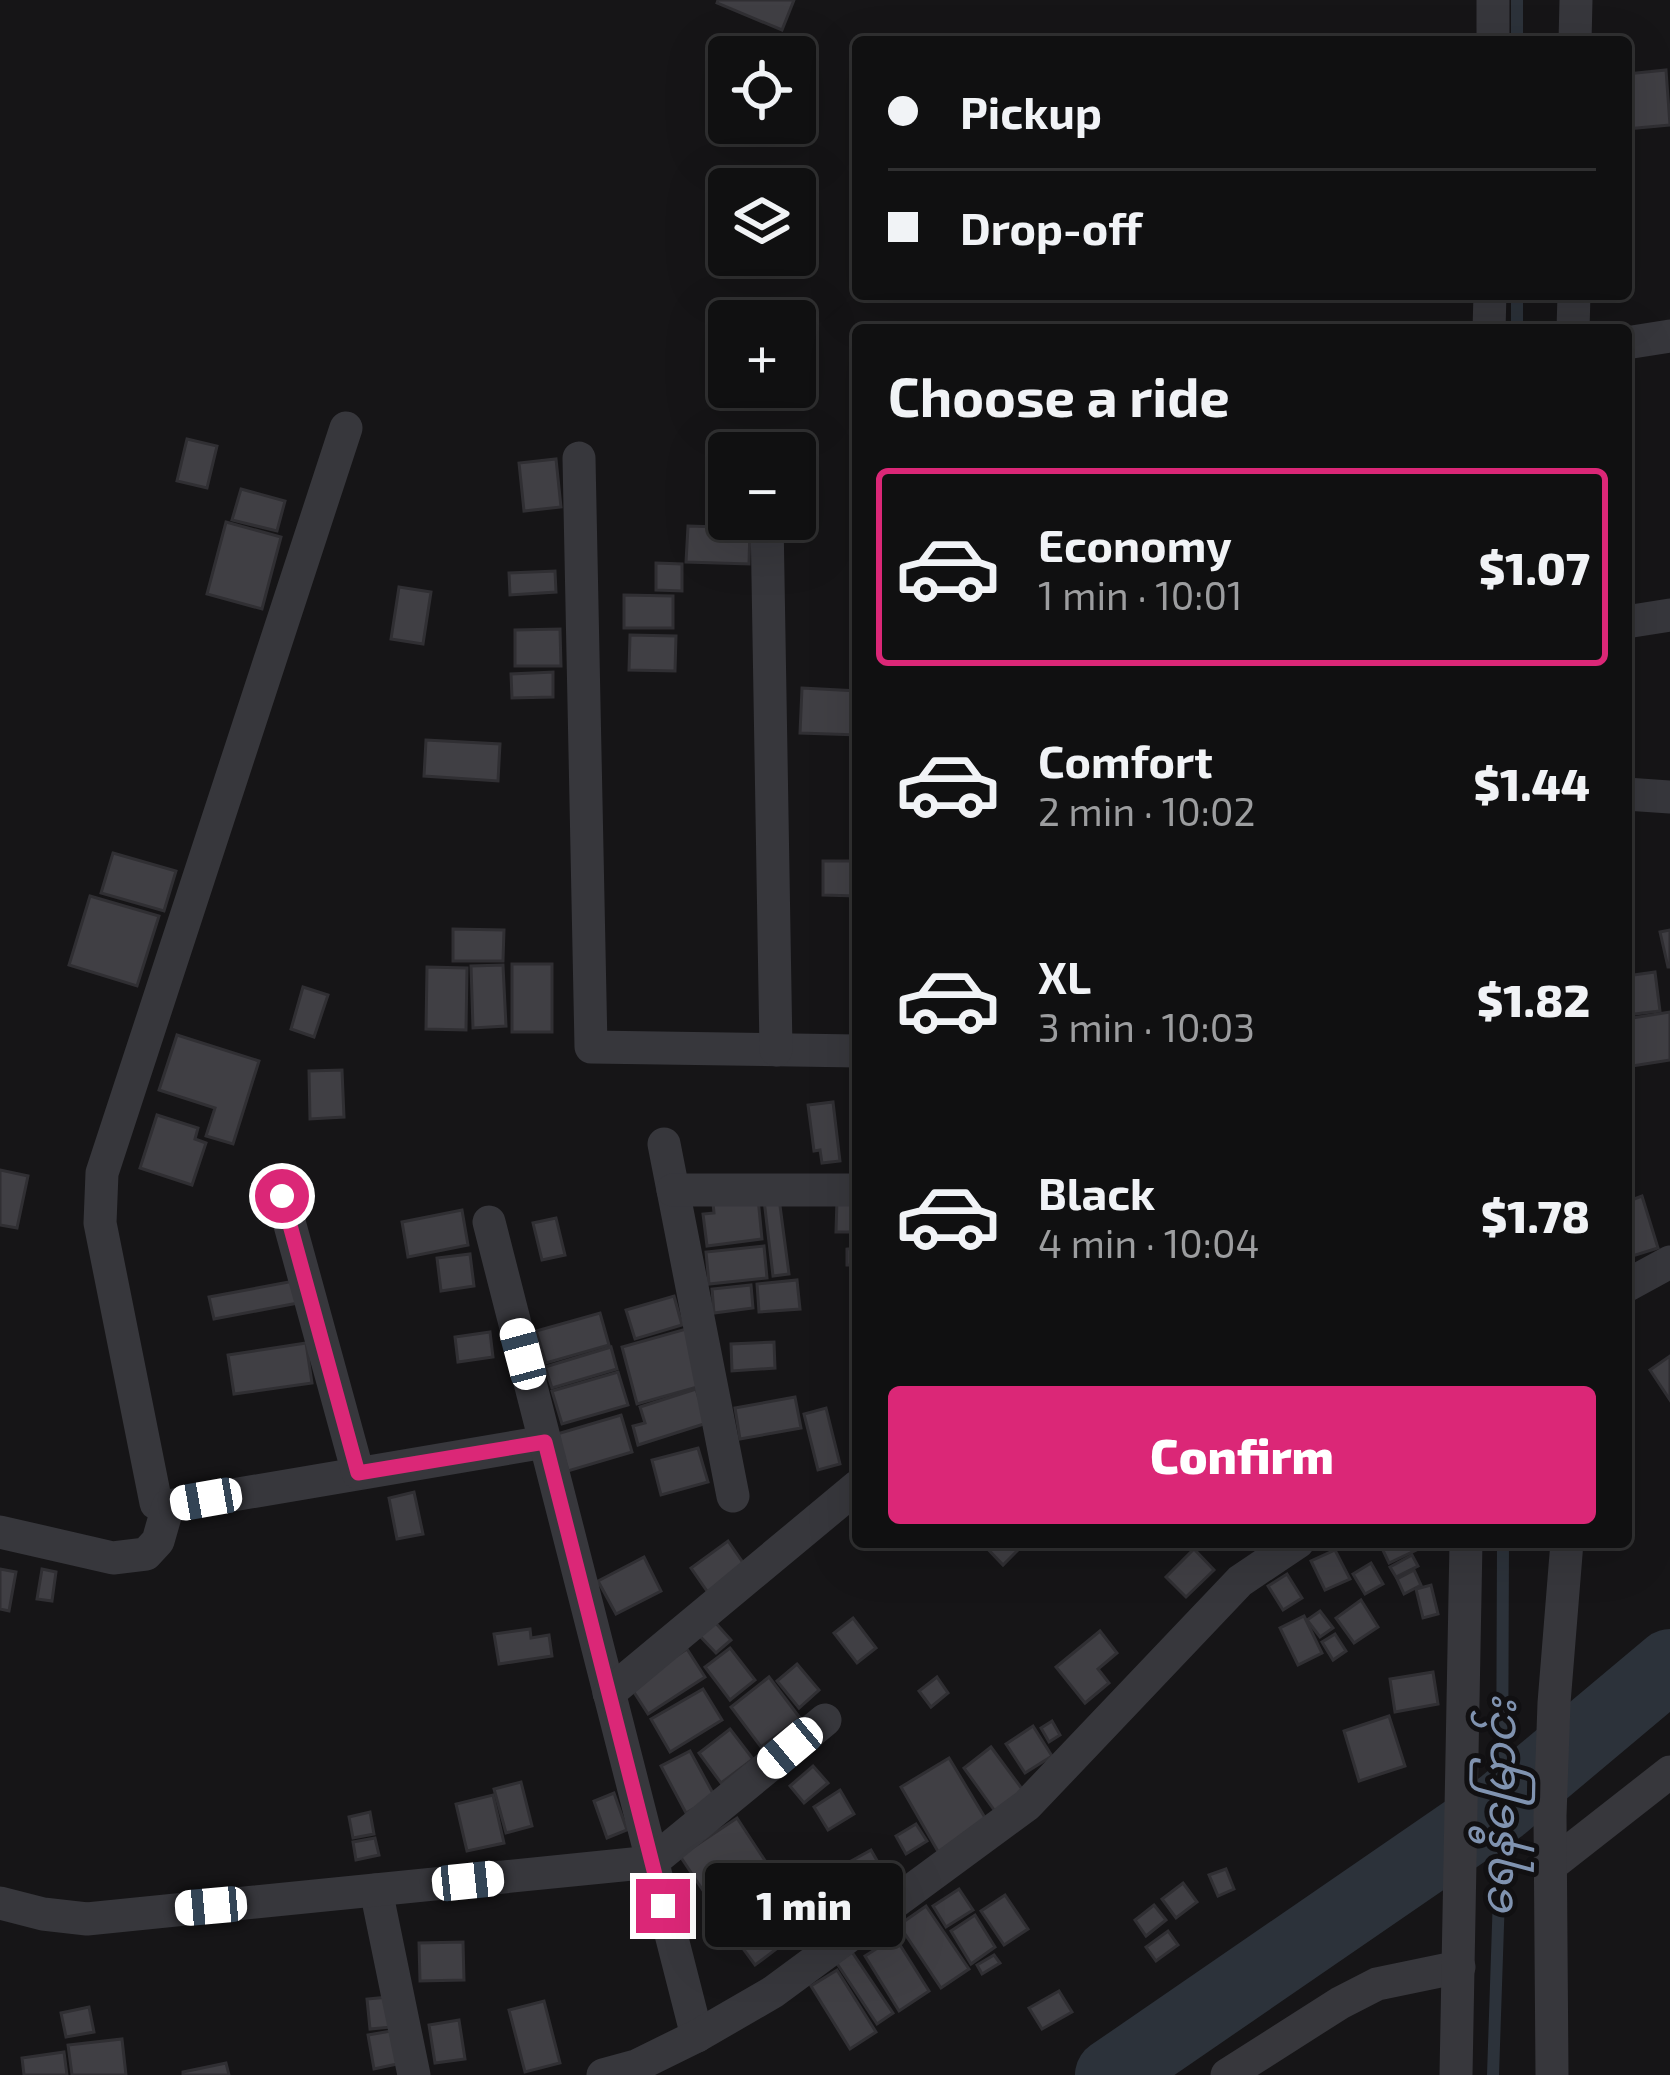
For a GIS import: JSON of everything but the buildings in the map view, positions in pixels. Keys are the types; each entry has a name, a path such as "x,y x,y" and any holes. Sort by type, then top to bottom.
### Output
{"street":[{"path":"1493,0 1493,36"},
{"path":"1575,36 1576,0"},
{"path":"1632,342 1670,336"},
{"path":"346,428 101,1173 104,1246 156,1503 167,1506 545,1442"},
{"path":"579,458 591,1047 852,1051"},
{"path":"767,540 776,1050"},
{"path":"1632,621 1670,615"},
{"path":"1632,794 1670,797"},
{"path":"664,1144 734,1496"},
{"path":"673,1190 852,1190"},
{"path":"282,1196 358,1473"},
{"path":"489,1222 697,2036"},
{"path":"1632,1283 1670,1262"},
{"path":"609,1693 852,1491"},
{"path":"0,1532 113,1558 146,1554 158,1541 167,1506"},
{"path":"603,2075 636,2066 773,1992 1027,1805 1240,1581 1289,1548"},
{"path":"1456,2075 1466,1548"},
{"path":"1552,2075 1550,1816 1567,1548"},
{"path":"0,1903 87,1918 652,1862 825,1720"},
{"path":"1550,1866 1670,1772"},
{"path":"1638,1797 1670,1810"},
{"path":"376,1890 414,2075"},
{"path":"1241,2071 1340,2003 1377,1984 1459,1966"}],"waterway":[{"name":"ရေနီမြောင်း","path":"1517,0 1517,36"},
{"name":"ရေနီမြောင်း","path":"1517,300 1517,324"},
{"name":"ရေနီမြောင်း","path":"1493,2075 1502,1806 1503,1548"},
{"path":"1111,2075 1502,1806 1670,1665"}],"route":[{"path":"282,1196 358,1473 545,1442 663,1906"}]}
